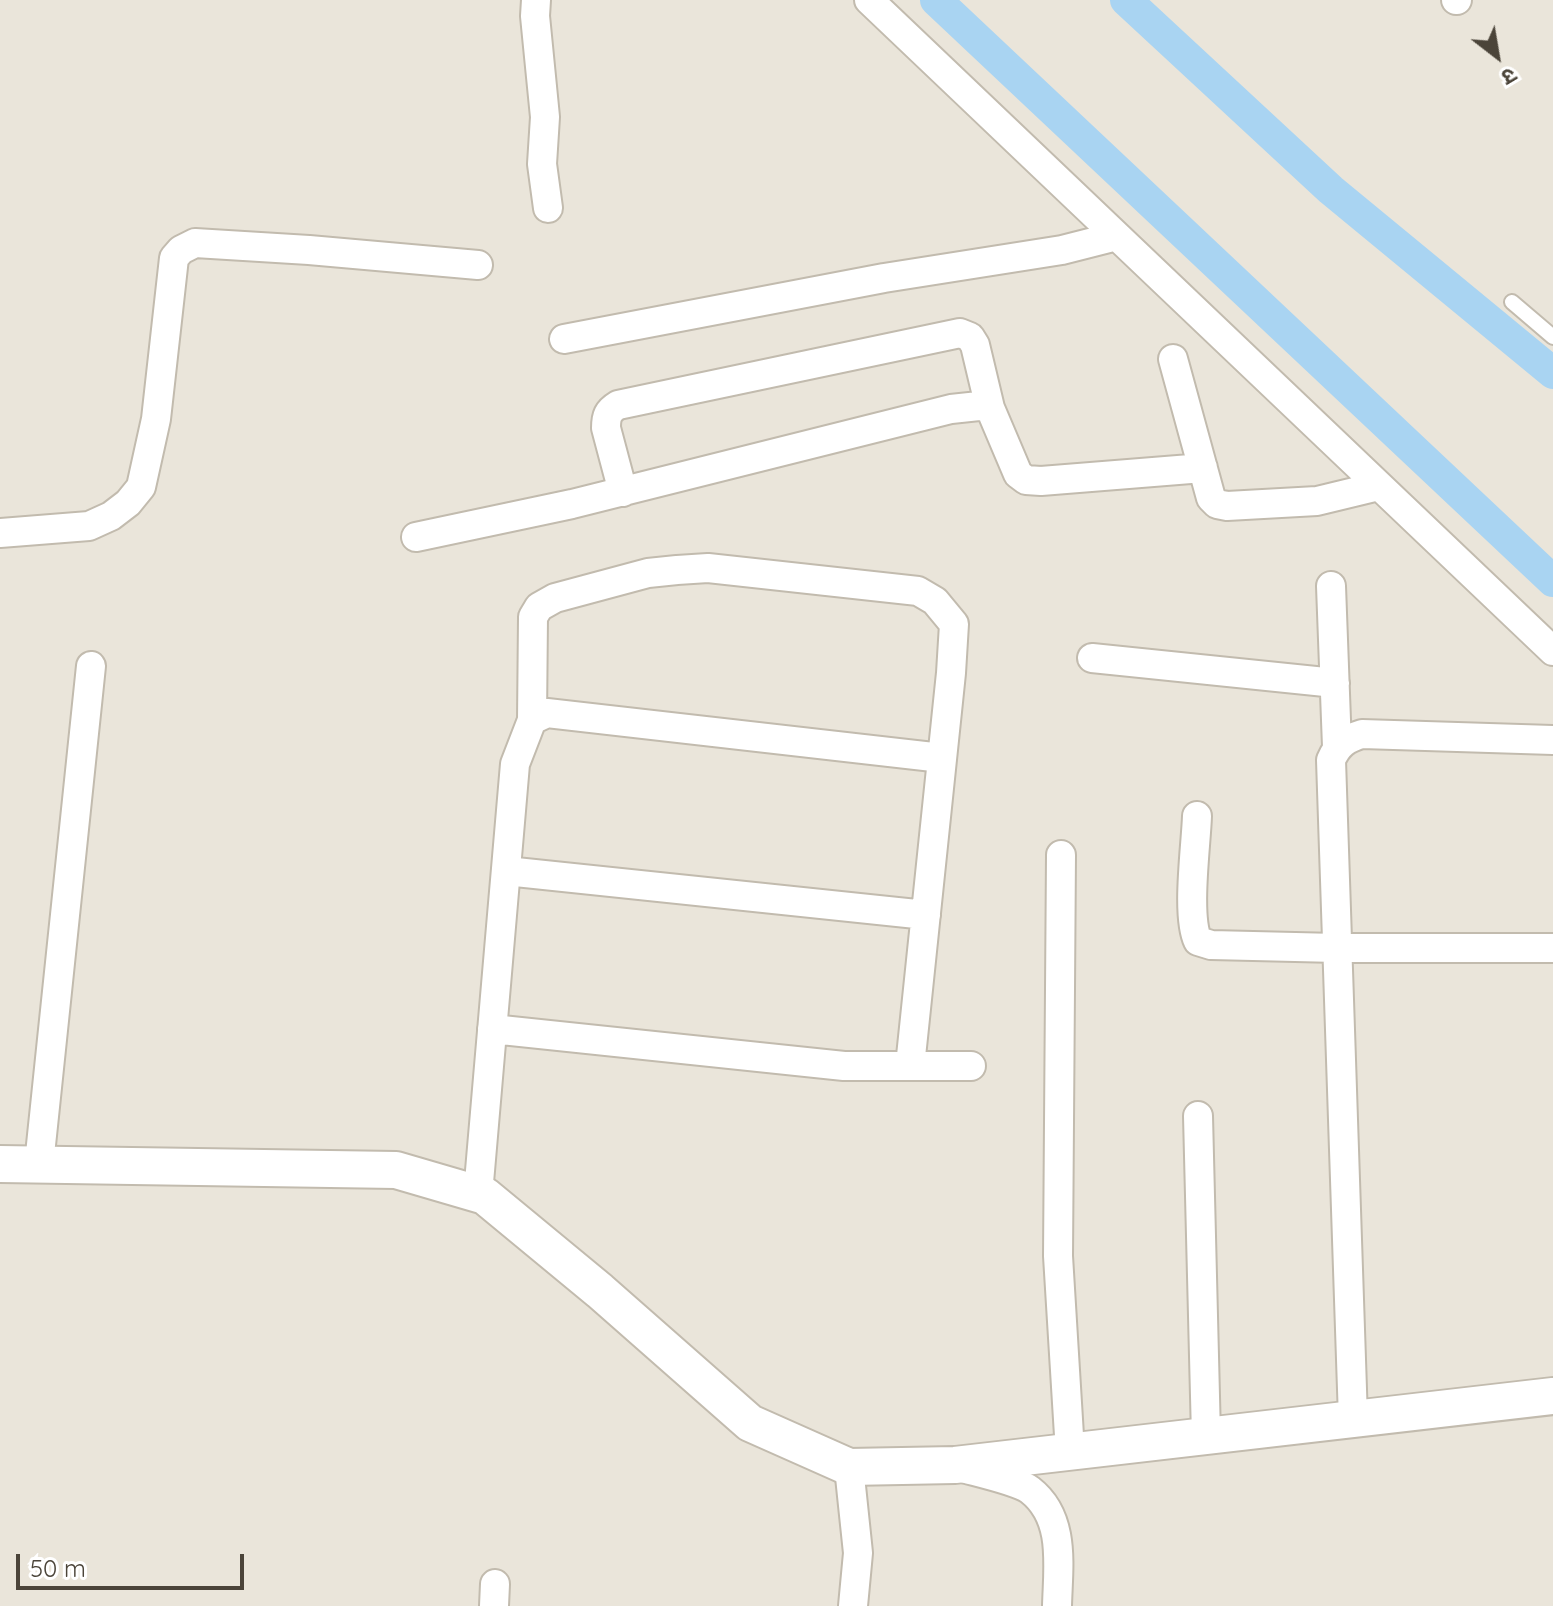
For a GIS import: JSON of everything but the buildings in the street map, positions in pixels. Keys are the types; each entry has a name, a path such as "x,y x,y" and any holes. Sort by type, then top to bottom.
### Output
{"street":[{"path":"536,0 545,117 542,164 548,208"},
{"path":"869,0 1553,651"},
{"path":"564,339 884,278 1062,250 1117,236"},
{"path":"0,533 89,526 111,516 128,503 141,487 156,419 174,258 181,250 195,243 478,265"},
{"path":"623,492 606,428 610,410 618,405 960,333 970,337 975,345 990,408 1018,474 1026,480 1203,468"},
{"path":"1173,359 1211,498 1217,504 1317,501 1379,486"},
{"path":"416,537 623,492 951,409 990,408"},
{"path":"478,1194 515,764 532,720 533,617 539,607 555,598 648,573 708,568 918,591 935,601 954,624 910,1066"},
{"path":"1331,586 1337,747 1331,760 1353,1419"},
{"path":"1092,658 1335,683"},
{"path":"39,1164 91,666"},
{"path":"532,720 547,713 942,758"},
{"path":"1337,747 1347,739 1362,734 1553,740"},
{"path":"1197,816 1192,914 1198,941 1211,945 1337,948 1553,948"},
{"path":"1061,855 1058,1256 1070,1452"},
{"path":"506,871 926,915"},
{"path":"492,1029 844,1066 971,1066"},
{"path":"1198,1116 1206,1436"},
{"path":"0,1164 396,1170 485,1196 600,1291 750,1423 849,1467 955,1465 1553,1396"},
{"path":"955,1465 1029,1489 1046,1509 1058,1535 1057,1606"},
{"path":"849,1467 858,1553 853,1606"}],"lane":[{"path":"1512,302 1553,337"}],"shaded area":[{"path":"0,0 1553,0 1553,1606 0,1606"}],"waterway":[{"path":"936,0 1553,581"},
{"path":"1126,0 1331,190 1553,373"}]}
